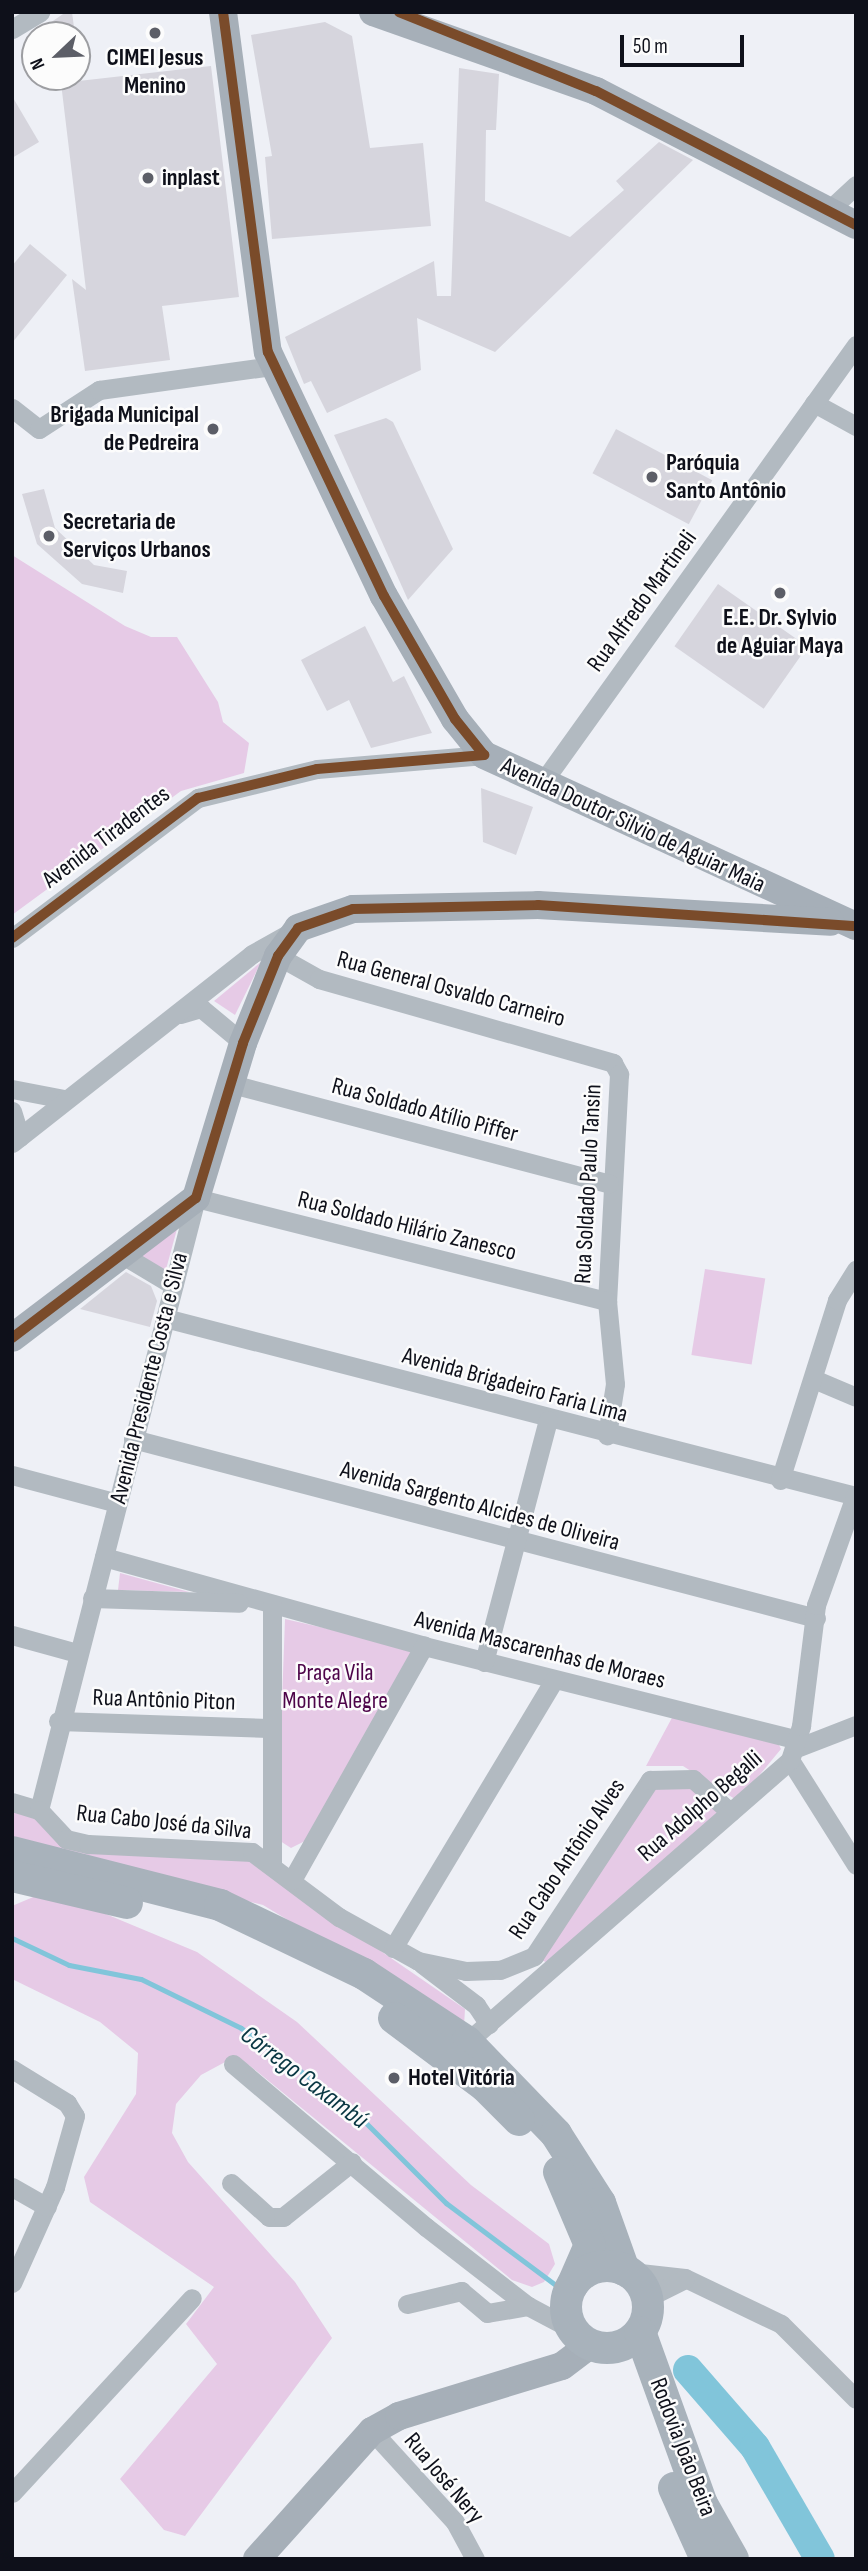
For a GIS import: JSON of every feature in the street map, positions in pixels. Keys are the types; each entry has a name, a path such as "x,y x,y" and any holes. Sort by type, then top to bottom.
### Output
{"main road":[{"path":"373,12 448,36 596,91 856,225"},
{"path":"398,12 448,36"},
{"name":"Avenida Doutor Silvio de Aguiar Maia","path":"225,14 273,366 384,596 455,719 484,755 768,888 854,925"},
{"path":"758,917 768,888"},
{"path":"298,928 353,909 538,905 854,925"},
{"name":"Avenida Presidente Costa e Silva","path":"195,1198 228,1083 243,1043 278,956 298,928"},
{"path":"12,1338 195,1198"},
{"path":"12,1852 220,1905 478,2033 556,2134 600,2203 634,2280 640,2332 623,2345 589,2341 562,2366 398,2416 372,2431 257,2559"},
{"path":"18,1881 230,1930 357,1992 485,2086 555,2164 590,2245 573,2284 567,2308 589,2341"},
{"path":"573,2284 601,2266 634,2280"},
{"name":"Rodovia João Beira","path":"640,2332 702,2504 733,2559"},
{"name":"Rodovia João Beira","path":"589,2341 638,2382 706,2559"}],"street":[{"path":"12,29 40,12"},
{"path":"828,211 856,185"},
{"name":"Rua Alfredo Martineli","path":"542,783 856,345"},
{"path":"12,408 39,429 99,390 273,366"},
{"path":"814,403 856,426"},
{"name":"Avenida Tiradentes","path":"12,938 198,799 317,769 484,755"},
{"path":"16,1140 64,1099 252,954 298,928"},
{"name":"Rua General Osvaldo Carneiro","path":"278,956 319,979 613,1063"},
{"path":"176,1015 201,1008 243,1043"},
{"name":"Rua Soldado Paulo Tansin","path":"607,1435 615,1384 607,1301 609,1184 619,1074 613,1063"},
{"name":"Rua Soldado Atílio Piffer","path":"228,1083 609,1184"},
{"path":"12,1089 64,1099"},
{"path":"12,1111 16,1140"},
{"name":"Avenida Presidente Costa e Silva","path":"39,1810 58,1721 104,1557 195,1198"},
{"name":"Rua Soldado Hilário Zanesco","path":"195,1198 607,1301"},
{"path":"121,1254 173,1286"},
{"path":"780,1480 816,1380 837,1300 856,1270"},
{"name":"Avenida Brigadeiro Faria Lima","path":"165,1318 780,1480 855,1496"},
{"path":"816,1380 856,1397"},
{"path":"484,1662 548,1420"},
{"name":"Avenida Sargento Alcides de Oliveira","path":"132,1439 516,1542 816,1618"},
{"path":"12,1475 117,1503"},
{"path":"855,1496 827,1559 794,1750 856,1864"},
{"name":"Avenida Mascarenhas de Moraes","path":"104,1557 554,1680 794,1750"},
{"name":"Avenida Mascarenhas de Moraes","path":"92,1598 272,1604"},
{"path":"272,1604 269,1728 272,1864"},
{"path":"12,1635 77,1653"},
{"path":"292,1880 424,1646"},
{"path":"393,1948 554,1680"},
{"name":"Rua Antônio Piton","path":"58,1721 269,1728"},
{"name":"Rua Adolpho Begalli","path":"478,2033 730,1812 794,1750 856,1725"},
{"name":"Rua Cabo Antônio Alves","path":"393,1948 418,1961 466,1970 522,1965 650,1780 693,1779 730,1812"},
{"path":"12,1802 39,1810"},
{"name":"Rua Cabo José da Silva","path":"39,1810 66,1839 252,1852 393,1948"},
{"path":"418,1961 476,2006 478,2033"},
{"path":"522,1965 538,1980"},
{"path":"233,2064 528,2306 589,2341"},
{"path":"12,2069 67,2103 75,2116 47,2207 12,2283"},
{"path":"231,2183 269,2217 283,2217 352,2162"},
{"path":"12,2187 47,2207"},
{"path":"634,2280 685,2278 780,2324 856,2399"},
{"path":"634,2280 685,2278"},
{"path":"407,2304 461,2291 487,2313 528,2306"},
{"path":"12,2493 192,2298"},
{"name":"Rua José Nery","path":"372,2431 456,2522 475,2559"}],"green space":[{"path":"12,555 125,626 151,637 177,637 218,702 223,722 249,743 244,773 181,791 12,915"},
{"path":"261,962 235,1015 214,1001"},
{"path":"180,1218 165,1273 134,1255"},
{"path":"705,1269 765,1279 752,1364 691,1355"},
{"path":"120,1573 189,1592 118,1590"},
{"name":"Praça Vila Monte Alegre","path":"285,1619 416,1649 305,1841 291,1848 277,1839"},
{"path":"674,1714 778,1743 781,1749 738,1801 683,1766 646,1766"},
{"path":"689,1784 718,1813 550,1964 539,1959 651,1788"},
{"path":"12,1808 30,1813 49,1834 250,1861 465,2009 464,2026 263,1905 12,1842"},
{"path":"38,1895 89,1907 197,1952 297,2022 471,2185 549,2244 555,2264 544,2282 532,2287 512,2280 249,2065 227,2061 201,2075 176,2104 172,2133 188,2162 295,2282 332,2338 185,2536 164,2530 120,2479 217,2364 186,2324 214,2287 90,2202 84,2177 136,2094 138,2053 100,2022 12,1979 12,1906"}],"building":[{"path":"66,12 72,12 73,21 53,21"},
{"path":"325,22 352,36 370,148 423,143 431,226 272,239 265,157 272,156 251,35"},
{"name":"inplast","path":"211,66 239,297 162,306 170,360 85,371 72,279 86,290 62,91 91,91 91,80"},
{"path":"459,68 499,74 496,130 486,130 485,201 570,237 624,190 616,181 659,142 693,160 495,352 417,318 421,370 327,413 311,381 304,384 285,337 434,261 437,296 451,296"},
{"path":"12,96 39,142 12,158"},
{"path":"30,244 67,275 12,343 12,266"},
{"path":"386,418 393,422 453,549 408,600 334,435"},
{"name":"Paróquia Santo Antônio","path":"616,429 712,480 689,524 593,473"},
{"name":"Secretaria de Serviços Urbanos","path":"44,489 55,528 94,565 127,571 123,593 82,584 37,544 22,494"},
{"path":"718,584 807,647 764,709 674,646"},
{"path":"365,626 393,682 404,676 432,733 371,748 349,700 327,711 301,660"},
{"path":"481,788 533,807 516,855 483,842"},
{"path":"126,1272 151,1286 157,1301 150,1327 80,1309"}],"waterway":[{"name":"Córrego Caxambú","path":"12,1938 69,1965 141,1979 241,2028 350,2107 446,2203 557,2286"},
{"name":"Córrego Caxambú","path":"688,2370 755,2447 820,2559"}],"transit line":[{"path":"223,12 268,352 384,596 455,719 484,755"},
{"path":"399,12 596,91 856,225"},
{"path":"12,938 198,798 317,769 484,755"},
{"path":"12,1338 196,1198 243,1043 278,956 298,928 353,909 538,905 856,926"}],"place":[{"name":"CIMEI Jesus Menino","path":"155,33"},
{"name":"inplast","path":"148,178"},
{"name":"Brigada Municipal de Pedreira","path":"213,429"},
{"name":"Paróquia Santo Antônio","path":"652,477"},
{"name":"Secretaria de Serviços Urbanos","path":"49,536"},
{"name":"E.E. Dr. Sylvio de Aguiar Maya","path":"780,593"},
{"name":"Hotel Vitória","path":"394,2078"}]}
